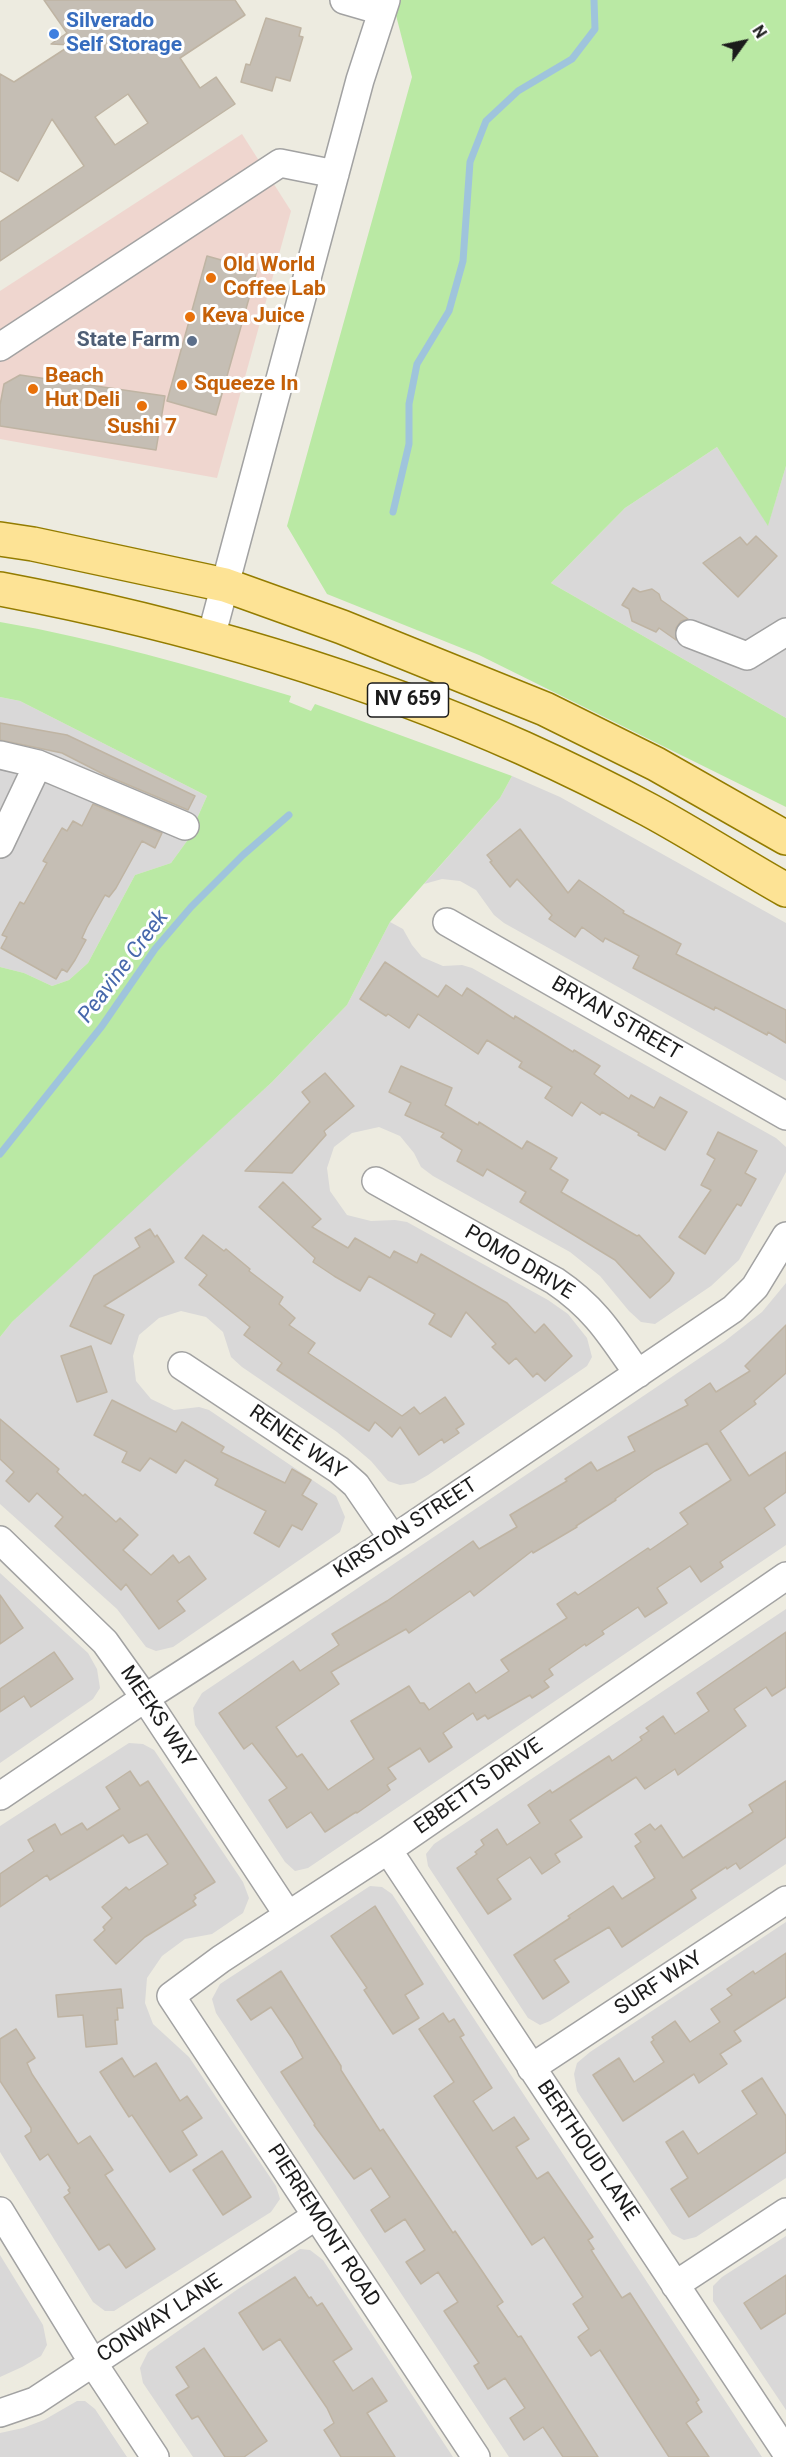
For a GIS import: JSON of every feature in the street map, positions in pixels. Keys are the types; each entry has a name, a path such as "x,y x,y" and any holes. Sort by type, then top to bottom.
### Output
{"main road":[{"name":"NV 659","path":"0,539 225,585 342,627 545,709 656,764 786,838"},
{"name":"NV 659","path":"0,588 122,613 211,637 294,661 409,700 525,749 649,810 786,890"}],"street":[{"path":"211,637 364,65 384,6 344,0"},
{"path":"0,347 280,163 335,174"},
{"path":"690,633 747,656 786,632"},
{"path":"0,754 38,764 184,826"},
{"path":"0,844 38,764"},
{"name":"BRYAN STREET","path":"447,922 786,1116"},
{"name":"POMO DRIVE","path":"376,1181 578,1296 599,1317 638,1374"},
{"name":"KIRSTON STREET","path":"0,1796 145,1698 393,1539 733,1309 755,1287 786,1236"},
{"name":"RENEE WAY","path":"182,1366 339,1470 356,1485 393,1539"},
{"name":"MEEKS WAY","path":"0,1540 105,1642 145,1698 288,1915"},
{"name":"EBBETTS DRIVE","path":"171,1996 221,1959 388,1850 786,1576"},
{"name":"BERTHOUD LANE","path":"388,1850 786,2452"},
{"name":"SURF WAY","path":"531,2068 786,1900"},
{"name":"PIERREMONT ROAD","path":"171,1996 476,2457"},
{"path":"0,2211 93,2363 155,2457"},
{"path":"675,2286 786,2212"},
{"name":"CONWAY LANE","path":"0,2413 34,2401 316,2216"}],"shaded area":[{"path":"242,134 291,211 217,478 0,439 0,291"},
{"path":"717,447 768,525 786,466 786,718 551,583 625,508"},
{"path":"0,697 20,701 207,796 187,841 171,863 135,875 88,963 69,980 52,986 24,973 0,967"},
{"path":"512,776 560,797 786,923 786,1081 504,923 494,915 476,890 460,881 442,879 424,884 500,798"},
{"path":"390,922 403,929 422,957 443,966 462,965 472,968 776,1138 786,1147 786,1172 739,1260 711,1286 655,1324 641,1322 600,1276 570,1252 433,1176 421,1167 414,1153 400,1136 379,1127 352,1133 334,1147 327,1168 330,1191 347,1215 371,1221 407,1222 548,1300 568,1314 587,1338 592,1357 587,1366 428,1475 414,1483 400,1485 388,1481 371,1461 337,1432 242,1367 231,1357 223,1332 206,1317 181,1311 159,1318 139,1335 133,1356 136,1381 151,1399 174,1410 199,1407 209,1410 336,1496 345,1517 340,1532 173,1647 156,1651 146,1647 117,1609 0,1504 0,1337 12,1322 272,1082 347,1005"},
{"path":"786,1283 786,1545 308,1868 295,1871 285,1862 195,1725 193,1708 202,1693 725,1341 762,1312"},
{"path":"0,1573 88,1653 97,1669 100,1688 93,1699 0,1763"},
{"path":"786,1609 786,1864 550,2021 540,2025 528,2018 428,1866 426,1854 434,1844"},
{"path":"129,1743 143,1744 154,1750 243,1882 249,1898 243,1913 212,1934 185,1939 162,1956 147,1978 145,2003 153,2024 189,2057 276,2186 280,2199 271,2212 114,2311 105,2311 93,2302 0,2152 0,1826"},
{"path":"370,1886 382,1887 392,1894 762,2457 509,2457 216,2013 212,1999 220,1984"},
{"path":"786,1922 786,2178 696,2237 684,2240 672,2234 577,2091 574,2074 577,2063 590,2052"},
{"path":"786,2236 786,2410 713,2301 713,2286 722,2277"},
{"path":"300,2249 310,2250 323,2260 453,2457 193,2457 143,2383 140,2368 148,2352"},
{"path":"0,2255 43,2325 47,2345 41,2356 0,2377"},
{"path":"77,2401 85,2401 95,2409 127,2457 0,2457 0,2433 44,2420"}],"green space":[{"path":"392,0 786,0 786,466 768,526 717,447 625,508 551,583 786,718 786,807 479,655 327,594 287,526 412,77"},
{"path":"0,622 110,645 291,696 289,702 311,711 315,704 512,776 500,798 390,922 347,1005 272,1082 12,1322 0,1337 0,967 24,973 52,986 69,980 88,963 135,875 171,863 187,841 207,796 20,701 0,697"}],"building":[{"path":"44,0 235,0 245,15 180,58 200,88 216,77 235,104 0,261 0,222 84,166 52,119 18,181 0,171 0,74 14,82 71,45 51,44 67,33","holes":["128,94 148,123 115,145 95,117"]},
{"path":"266,18 301,28 299,36 303,37 290,81 276,77 272,91 241,82 246,64 250,65"},
{"path":"207,256 257,270 216,415 167,401"},
{"path":"20,375 165,396 156,450 0,426 0,405 4,384"},
{"path":"756,536 777,556 738,597 703,563 740,537 747,545"},
{"path":"633,588 640,592 652,589 659,594 661,600 688,619 681,621 676,628 676,640 659,628 656,632 632,621 629,609 622,605"},
{"path":"0,723 67,735 195,796 188,810 107,776 62,753 0,740"},
{"path":"93,804 162,833 155,848 142,841 116,888 109,897 105,895 87,927 82,938 86,940 75,960 67,972 62,969 56,979 1,948 7,937 2,935 20,902 24,904 47,863 43,861 62,828 67,831 73,821 82,826"},
{"path":"520,829 568,893 579,880 624,911 623,913 681,944 676,954 786,1010 786,1043 715,1007 714,1010 633,968 639,956 605,938 603,942 582,927 575,937 549,919 552,915 517,879 510,887 487,855"},
{"path":"385,962 438,997 446,985 462,996 467,988 514,1019 515,1016 600,1066 594,1074 629,1099 631,1095 654,1108 660,1097 687,1112 665,1150 602,1112 600,1115 581,1102 572,1116 545,1098 552,1087 519,1067 522,1062 487,1040 478,1054 418,1014 409,1028 360,999"},
{"path":"401,1066 452,1088 445,1105 478,1125 479,1122 522,1149 527,1141 557,1158 550,1169 568,1180 561,1192 637,1236 639,1235 674,1273 669,1281 650,1298 615,1260 520,1202 526,1192 487,1169 483,1176 457,1161 462,1150 441,1137 444,1133 405,1115 411,1103 389,1092"},
{"path":"325,1073 354,1106 324,1131 326,1135 292,1173 245,1171 310,1102 302,1092"},
{"path":"718,1132 757,1151 745,1173 756,1179 741,1206 737,1204 705,1254 679,1237 711,1190 701,1185 715,1159 707,1154"},
{"path":"283,1182 321,1219 312,1227 348,1248 355,1238 390,1258 394,1251 417,1263 421,1254 507,1303 535,1333 544,1324 572,1356 545,1381 537,1373 533,1377 516,1358 509,1364 492,1347 496,1344 466,1312 451,1337 429,1324 435,1314 369,1276 360,1291 334,1276 313,1262 315,1258 259,1207"},
{"path":"150,1229 155,1237 157,1235 174,1262 104,1306 124,1315 111,1344 70,1326 94,1276 140,1247 135,1238"},
{"path":"203,1235 224,1251 226,1249 250,1269 249,1271 283,1297 279,1304 295,1318 289,1325 315,1343 308,1353 402,1416 414,1407 420,1414 445,1397 464,1424 456,1429 459,1433 444,1443 442,1439 419,1455 400,1427 392,1437 375,1422 369,1431 277,1370 282,1363 244,1335 250,1327 199,1285 207,1275 185,1258"},
{"path":"786,1325 786,1373 754,1401 756,1404 720,1431 749,1476 786,1452 786,1492 764,1508 775,1525 720,1562 723,1567 701,1582 690,1566 657,1588 667,1603 645,1617 638,1607 602,1631 604,1634 549,1669 553,1675 544,1681 549,1687 532,1698 530,1695 488,1719 485,1715 477,1720 473,1713 443,1733 452,1747 429,1762 420,1748 388,1768 396,1779 387,1785 390,1790 357,1813 325,1832 311,1812 287,1828 269,1800 287,1788 252,1743 244,1749 219,1713 293,1661 300,1671 339,1645 332,1634 387,1601 473,1541 479,1549 517,1527 510,1515 567,1481 565,1479 591,1462 597,1471 635,1451 628,1437 688,1405 685,1400 710,1383 716,1392 750,1371 745,1366","holes":["707,1443 731,1480 680,1513 688,1524 578,1595 575,1592 557,1604 567,1618 501,1660 509,1671 476,1693 469,1683 429,1710 424,1703 420,1703 409,1686 351,1721 374,1759 328,1790 302,1754 297,1757 276,1727 339,1684 331,1672 406,1629 409,1633 470,1591 474,1596 532,1551 533,1553 577,1527 655,1471"]},
{"path":"91,1346 107,1392 77,1402 61,1356"},
{"path":"112,1400 176,1432 182,1422 224,1447 221,1452 285,1483 292,1469 311,1480 302,1495 317,1504 302,1530 292,1525 279,1547 254,1533 266,1511 215,1485 218,1479 185,1460 176,1473 150,1458 140,1471 122,1462 127,1452 94,1435"},
{"path":"0,1419 59,1469 57,1472 83,1496 85,1494 116,1522 120,1518 138,1535 123,1550 151,1575 173,1555 179,1563 189,1556 206,1579 177,1601 185,1611 159,1629 126,1584 121,1590 55,1526 63,1517 37,1493 29,1502 6,1481 14,1472 0,1459"},
{"path":"0,1595 23,1628 0,1644"},
{"path":"786,1632 786,1687 772,1696 766,1687 734,1709 746,1726 678,1775 675,1769 645,1789 636,1777 570,1820 582,1837 555,1854 560,1862 542,1874 530,1857 497,1879 511,1899 488,1914 457,1868 477,1854 475,1852 484,1845 481,1840 497,1829 507,1845 540,1823 528,1805 550,1790 552,1793 609,1756 612,1761 642,1740 640,1737 649,1731 646,1728 663,1716 675,1734 709,1711 697,1693"},
{"path":"54,1652 73,1679 31,1707 24,1696 0,1712 0,1689"},
{"path":"130,1771 140,1786 148,1781 215,1882 194,1895 196,1898 193,1901 196,1905 145,1937 116,1964 94,1940 105,1930 103,1927 112,1918 102,1907 126,1887 129,1890 168,1864 147,1834 129,1843 123,1835 50,1880 47,1875 0,1907 0,1874 34,1851 28,1840 55,1824 61,1835 82,1823 87,1830 120,1809 106,1787"},
{"path":"786,1781 786,1837 740,1869 736,1863 727,1869 726,1867 691,1890 696,1898 622,1947 609,1927 554,1960 569,1982 543,1999 514,1955 613,1886 622,1899 655,1878 635,1846 641,1842 635,1834 650,1824 655,1830 661,1825 683,1858 753,1812 749,1805"},
{"path":"375,1906 423,1984 405,1995 419,2018 393,2034 364,1990 367,1988 331,1936"},
{"path":"786,1953 786,1997 734,2031 741,2041 720,2054 727,2064 699,2083 694,2074 623,2121 593,2075 619,2058 634,2082 664,2062 651,2042 654,2040 652,2037 675,2021 690,2042 720,2022 711,2009 732,1995 727,1989 753,1971 755,1974"},
{"path":"281,1971 380,2131 383,2129 503,2302 497,2306 518,2337 521,2336 598,2457 563,2457 543,2427 524,2440 510,2418 525,2408 505,2378 488,2389 474,2366 479,2363 444,2311 458,2302 438,2272 421,2284 406,2262 425,2250 405,2219 385,2232 371,2210 390,2197 371,2168 354,2179 314,2125 281,2072 303,2058 292,2038 271,2007 251,2020 237,2000"},
{"path":"121,1989 123,2008 117,2008 118,2020 115,2020 117,2044 86,2047 83,2015 58,2017 56,1995"},
{"path":"443,2013 449,2022 454,2019 464,2035 460,2037 492,2088 473,2101 493,2131 514,2117 529,2139 516,2147 537,2179 548,2172 593,2237 588,2240 594,2249 591,2250 622,2298 630,2293 699,2400 696,2402 702,2412 686,2423 709,2457 669,2457 600,2350 591,2356 578,2337 589,2329 573,2304 583,2297 544,2237 532,2245 434,2096 454,2082 419,2029"},
{"path":"16,2029 35,2058 27,2063 32,2074 78,2144 90,2136 113,2170 105,2175 155,2249 126,2268 109,2244 99,2250 64,2197 70,2193 68,2190 70,2188 48,2154 40,2160 25,2136 31,2132 31,2128 0,2081 0,2039"},
{"path":"122,2058 134,2077 156,2063 180,2101 187,2096 202,2118 182,2131 197,2155 170,2172 132,2115 129,2117 100,2072"},
{"path":"762,2078 786,2116 786,2152 689,2217 671,2189 688,2178 666,2142 683,2131 698,2154 757,2114 742,2091"},
{"path":"222,2151 251,2197 223,2215 193,2170"},
{"path":"786,2275 786,2313 761,2329 744,2303"},
{"path":"295,2277 317,2306 322,2303 352,2349 333,2361 353,2391 372,2378 387,2401 367,2413 395,2457 341,2457 324,2430 334,2423 327,2408 280,2339 263,2350 239,2313"},
{"path":"204,2348 267,2441 244,2457 225,2457 198,2416 192,2419 176,2395 189,2387 176,2367"}],"waterway":[{"name":"Peavine Creek","path":"393,512 409,444 409,404 417,364 449,311 463,261 470,162 486,121 518,91 572,59 595,29 594,0"},
{"name":"Peavine Creek","path":"0,1154 102,1026 155,949 191,907 243,855 289,815"}],"place":[{"name":"Silverado Self Storage","path":"54,34"},
{"name":"Old World Coffee Lab","path":"211,278"},
{"name":"Keva Juice","path":"190,317"},
{"name":"State Farm","path":"192,341"},
{"name":"Squeeze In","path":"182,385"},
{"name":"Beach Hut Deli","path":"33,389"},
{"name":"Sushi 7","path":"142,406"}]}
